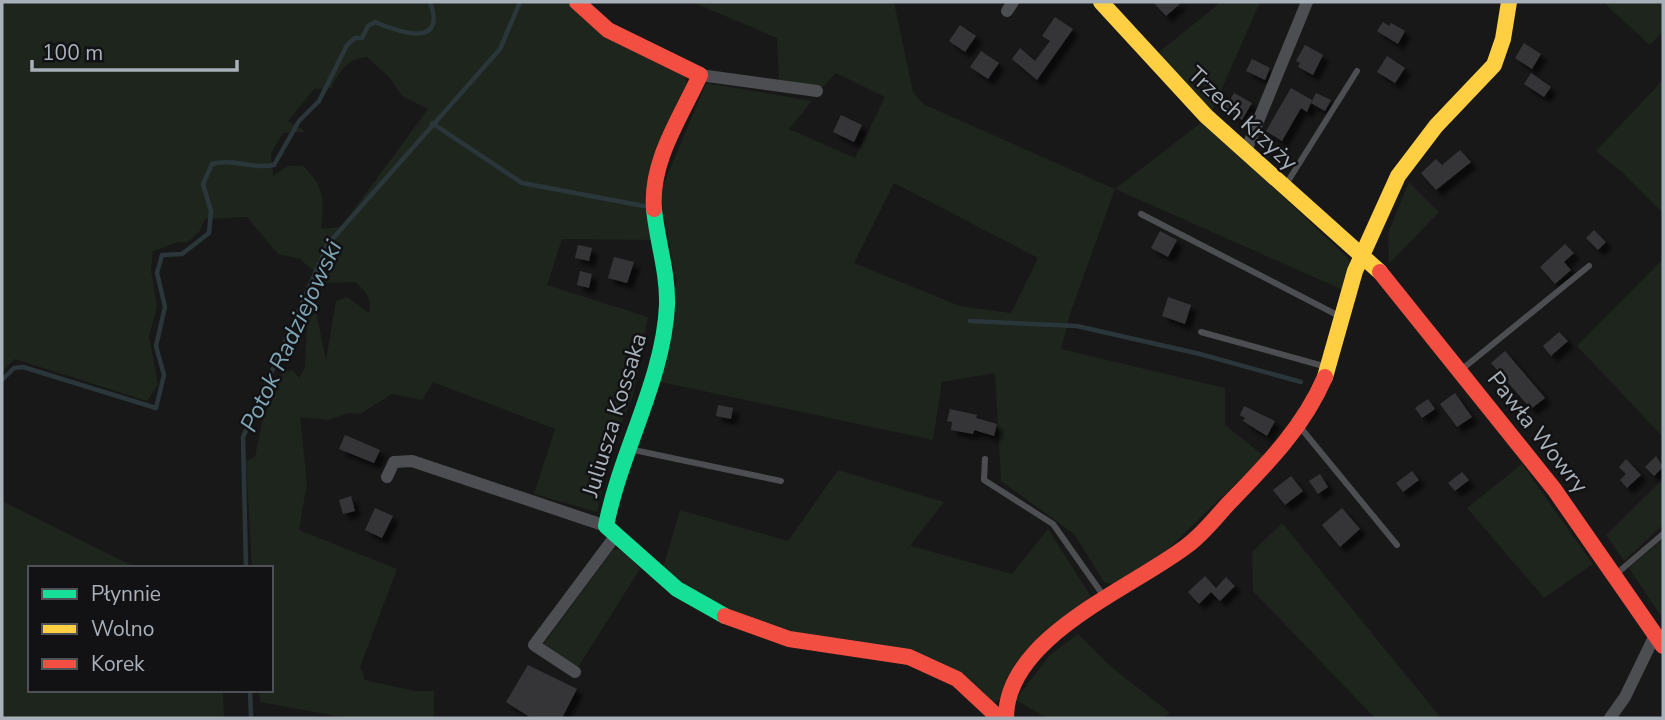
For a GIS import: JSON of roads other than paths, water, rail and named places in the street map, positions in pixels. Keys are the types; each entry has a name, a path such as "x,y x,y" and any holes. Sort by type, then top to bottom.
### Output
{"street":[{"path":"577,2 608,30 700,75 817,91"},
{"name":"Trzech Krzyży","path":"1101,2 1184,95 1363,257"},
{"path":"1245,153 1307,2"},
{"path":"1006,718 1006,702 1023,667 1066,625 1105,597 1137,581 1190,544 1287,443 1313,404 1329,367 1356,271 1398,176 1436,126 1472,92 1494,65 1503,38 1509,2"},
{"name":"Juliusza Kossaka","path":"575,672 534,645 611,530 611,488 645,401 666,319 665,263 653,187 700,75"},
{"name":"Pawła Wowry","path":"1363,257 1378,269 1554,489 1659,640"},
{"name":"Juliusza Kossaka","path":"387,477 394,462 412,461 611,530 677,589 729,619 789,639 909,657 957,679 999,718"},
{"path":"1610,718 1659,640"}],"lane":[{"path":"1284,188 1357,71"},
{"path":"1141,214 1343,318"},
{"path":"1461,370 1589,266"},
{"path":"1201,332 1329,367"},
{"path":"1299,425 1397,545"},
{"path":"627,448 781,481"},
{"path":"985,458 984,480 1053,524 1105,597"},
{"path":"1615,575 1663,534"}],"waterway":[{"path":"2,380 14,368 23,367 156,408 164,375 156,346 165,307 157,273 162,255 182,254 209,233 211,211 203,184 212,164 228,162 274,165 299,121 319,101 347,45 355,38 362,38 368,26 375,22 408,33 427,31 432,26 434,17 430,2"},
{"name":"Potok Radziejowski","path":"246,566 243,437 328,244 500,49 520,2"},
{"path":"432,123 522,183 649,207"},
{"path":"970,321 1077,326 1200,354 1301,382"},
{"name":"Potok Radziejowski","path":"250,692 251,718"}]}
